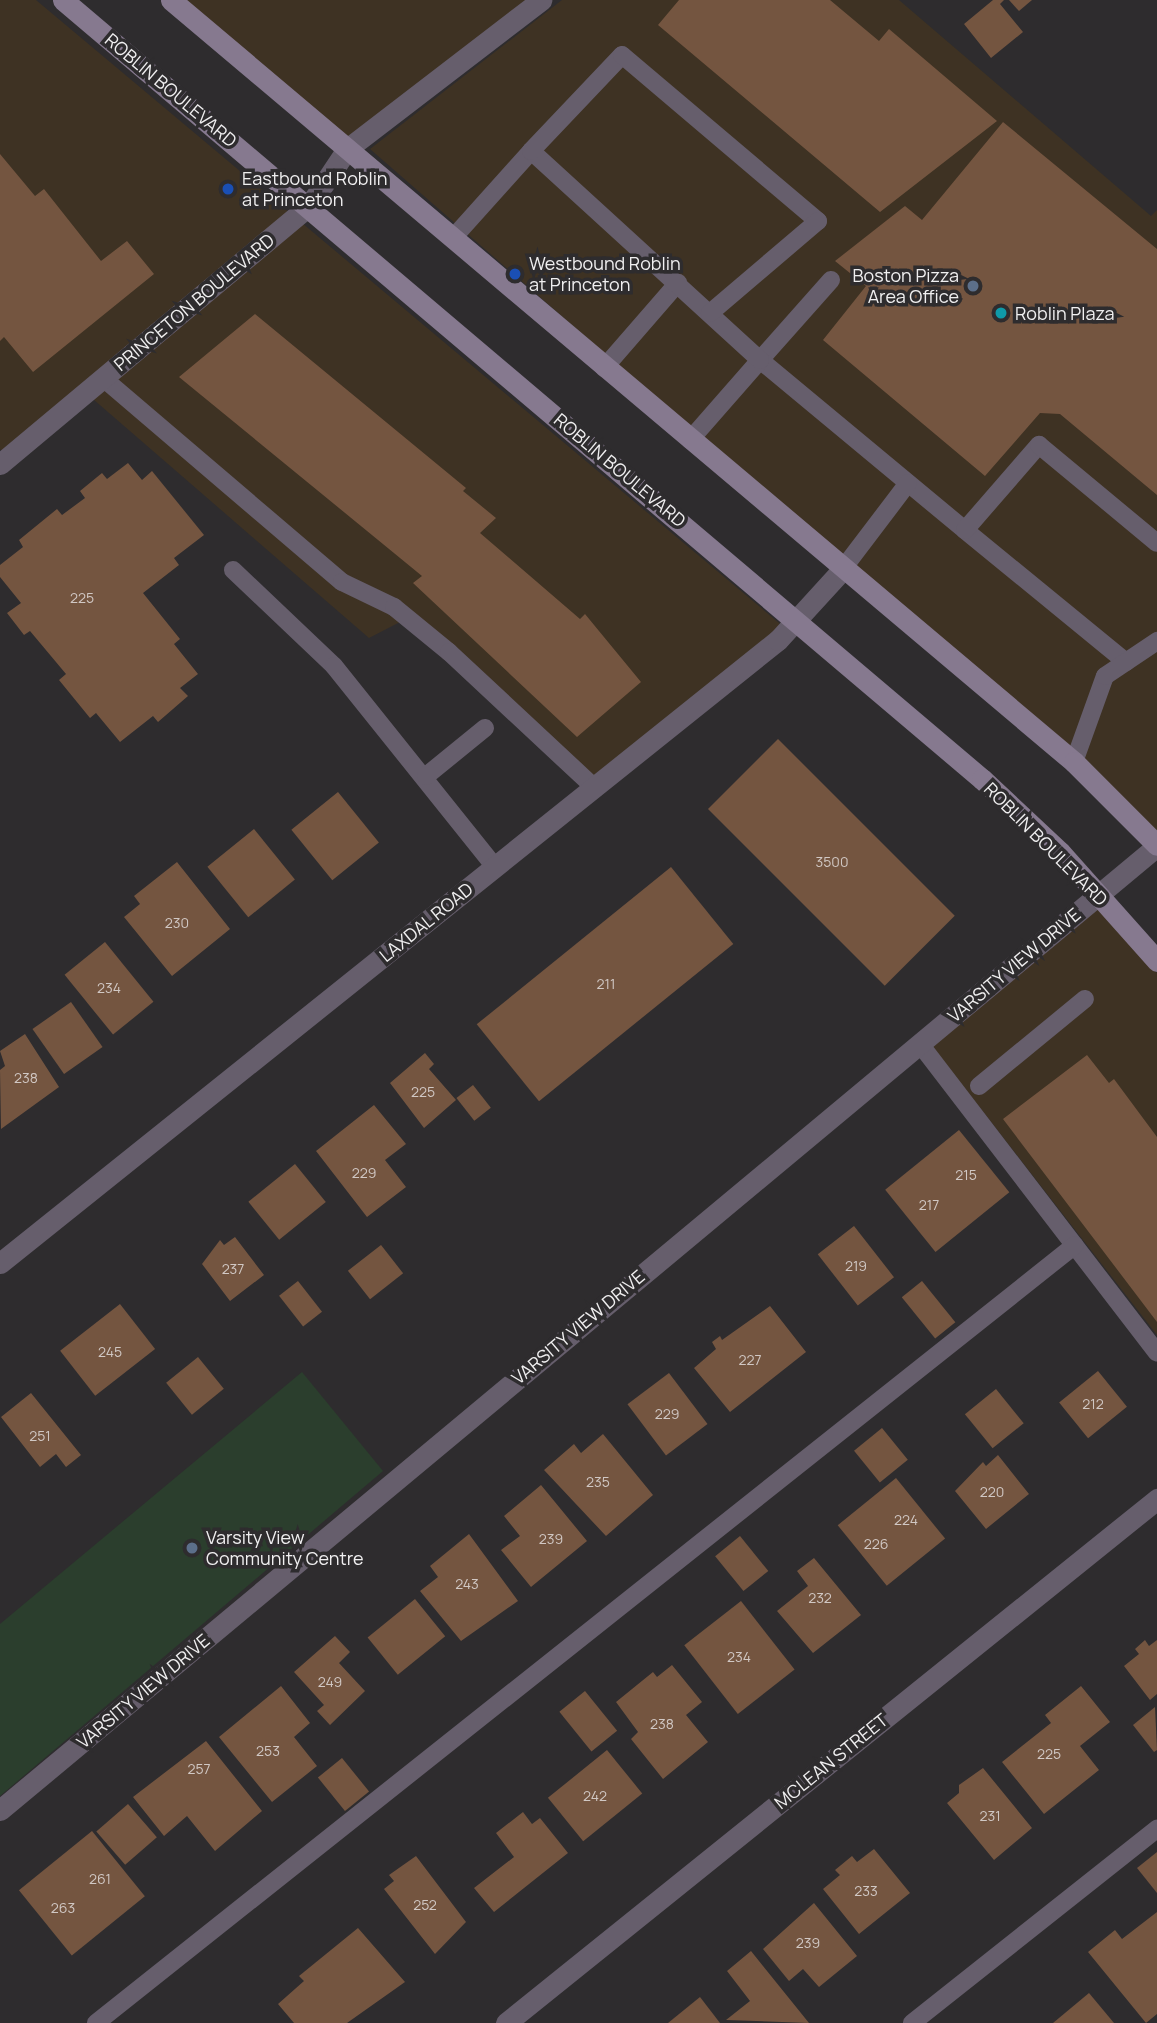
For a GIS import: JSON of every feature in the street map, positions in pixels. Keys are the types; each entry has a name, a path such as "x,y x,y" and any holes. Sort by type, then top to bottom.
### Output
{"main road":[{"name":"ROBLIN BOULEVARD","path":"63,0 797,620 1018,811 1157,961"},
{"path":"171,0 842,570 1074,762 1157,846"}],"street":[{"name":"PRINCETON BOULEVARD","path":"0,464 309,206 347,149 541,0"},
{"name":"LAXDAL ROAD","path":"0,1263 495,867 797,620 842,570"},
{"name":"VARSITY VIEW DRIVE","path":"0,1811 1157,846"},
{"name":"MCLEAN STREET","path":"506,2023 1157,1499"}],"lane":[{"path":"453,238 622,55 818,221 710,313"},
{"path":"531,151 760,360 1126,662"},
{"path":"690,440 831,280"},
{"path":"604,368 678,283"},
{"path":"103,378 342,582 394,607 449,652 594,787"},
{"path":"965,530 1039,445 1157,543"},
{"path":"842,570 908,483"},
{"path":"233,570 334,666 426,776 495,867"},
{"path":"1074,762 1105,676 1157,641"},
{"path":"426,776 485,728"},
{"path":"979,1086 1085,999"},
{"path":"920,1044 1157,1353"},
{"path":"96,2023 1074,1245"},
{"path":"912,2023 1157,1829"}],"shaded area":[{"path":"0,0 36,0 791,633 596,794 402,621 369,638 86,393 8,458 0,449"},
{"path":"183,0 529,0 350,141"},
{"path":"562,0 899,0 1151,216 1157,210 1157,835 370,149"},
{"path":"1098,907 1157,973 1157,1335 932,1046"}],"green space":[{"name":"Varsity View Community Centre","path":"302,1372 383,1471 0,1796 0,1624"}],"building":[{"path":"679,0 830,0 879,41 889,29 997,121 880,212 658,25"},
{"path":"993,0 1004,0 1000,4 1023,32 991,58 964,24"},
{"path":"1009,0 1032,0 1019,11"},
{"name":"Roblin Plaza","path":"1003,122 1157,249 1157,495 1060,414 1040,413 985,476 823,340 866,286 835,261 905,206 922,220"},
{"path":"0,154 35,196 44,189 101,261 127,241 154,274 33,372 4,337 0,341"},
{"path":"255,314 466,488 463,491 496,518 480,533 580,619 585,614 641,682 577,737 413,583 422,576 179,377"},
{"path":"128,463 142,480 152,471 204,535 174,558 179,565 143,593 180,639 174,644 198,674 180,688 188,696 158,722 153,716 120,742 96,713 90,718 59,680 66,674 30,631 24,635 7,613 21,603 0,577 0,565 23,547 19,540 57,509 62,515 85,498 80,491 102,473 107,479"},
{"path":"778,739 955,916 885,986 708,809"},
{"path":"338,792 379,843 332,880 291,830"},
{"path":"254,829 295,880 248,917 207,867"},
{"path":"177,862 230,929 172,976 124,917 140,904 134,896"},
{"path":"671,867 733,944 539,1101 477,1024"},
{"path":"105,942 153,1002 113,1035 65,975"},
{"path":"71,1002 103,1047 64,1074 32,1029"},
{"path":"25,1034 59,1087 1,1129 0,1070 5,1066 0,1051"},
{"path":"425,1053 434,1064 429,1069 456,1100 424,1128 390,1083"},
{"path":"1087,1055 1109,1083 1114,1079 1157,1137 1157,1322 1003,1119"},
{"path":"473,1085 491,1108 474,1121 456,1098"},
{"path":"374,1105 406,1144 385,1160 406,1187 367,1217 316,1151"},
{"path":"959,1130 1009,1192 936,1252 885,1190"},
{"path":"295,1164 326,1202 279,1240 248,1202"},
{"path":"854,1226 894,1277 858,1306 818,1254"},
{"path":"235,1237 264,1275 230,1301 202,1264 220,1240 224,1245"},
{"path":"381,1245 403,1273 370,1299 348,1271"},
{"path":"298,1281 322,1312 303,1327 279,1296"},
{"path":"922,1281 955,1322 935,1339 902,1297"},
{"path":"120,1304 155,1349 95,1396 60,1351"},
{"path":"770,1306 806,1352 730,1412 694,1368 716,1349 712,1342 720,1336 722,1340"},
{"path":"198,1357 224,1389 192,1415 166,1383"},
{"path":"1098,1371 1127,1407 1088,1438 1059,1402"},
{"path":"669,1373 708,1424 666,1455 627,1404"},
{"path":"996,1389 1024,1423 993,1448 965,1414"},
{"path":"31,1393 81,1455 66,1467 56,1454 40,1467 1,1417"},
{"path":"882,1428 908,1460 880,1483 854,1451"},
{"path":"603,1434 653,1495 606,1536 544,1470 574,1444 581,1453"},
{"path":"998,1455 1029,1494 986,1529 955,1491 983,1462 986,1466"},
{"path":"896,1478 945,1539 887,1586 838,1525"},
{"path":"541,1485 587,1541 531,1587 501,1550 520,1536 504,1516"},
{"path":"469,1534 518,1601 461,1641 420,1591 438,1577 430,1566"},
{"path":"740,1536 768,1571 743,1591 715,1556"},
{"path":"814,1558 861,1615 813,1653 777,1611 808,1586 797,1571"},
{"path":"415,1599 445,1636 398,1675 368,1637"},
{"path":"741,1601 795,1670 738,1714 684,1645"},
{"path":"335,1636 350,1652 339,1663 365,1691 330,1725 317,1711 324,1705 294,1672"},
{"path":"1145,1640 1149,1646 1157,1640 1157,1694 1150,1700 1124,1666 1139,1654 1135,1649"},
{"path":"672,1665 702,1702 686,1715 708,1742 663,1779 631,1739 638,1732 616,1702 653,1672 657,1677"},
{"path":"281,1686 310,1723 294,1737 317,1766 272,1802 219,1737"},
{"path":"1081,1686 1110,1722 1080,1746 1099,1770 1044,1814 1002,1762 1051,1723 1045,1715"},
{"path":"585,1691 617,1731 591,1751 559,1712"},
{"path":"1155,1707 1157,1750 1154,1752 1133,1725"},
{"path":"206,1741 262,1811 215,1851 187,1816 164,1836 133,1797"},
{"path":"607,1750 642,1794 583,1841 548,1798"},
{"path":"342,1758 369,1791 345,1811 318,1778"},
{"path":"983,1768 1032,1828 994,1860 947,1803 959,1793 959,1785"},
{"path":"128,1804 157,1837 125,1865 96,1832"},
{"path":"523,1812 532,1824 540,1818 568,1853 494,1912 474,1888 514,1857 496,1833"},
{"path":"92,1831 145,1896 72,1955 19,1890"},
{"path":"874,1849 910,1893 859,1934 823,1889 840,1875 835,1870 852,1856 857,1862"},
{"path":"1157,1852 1157,1893 1137,1868"},
{"path":"416,1856 466,1922 435,1954 384,1889 394,1881 389,1875"},
{"path":"814,1903 857,1956 819,1987 803,1969 789,1981 763,1949"},
{"path":"1157,1912 1157,2014 1146,2023 1088,1952 1115,1930 1122,1939"},
{"path":"358,1928 405,1982 347,2023 294,2023 278,2004 304,1981 299,1976"},
{"path":"751,1951 809,2023 726,2020 750,2001 727,1971"},
{"path":"1089,1993 1114,2023 1053,2023"},
{"path":"700,1997 720,2023 668,2023"}],"place":[{"name":"Eastbound Roblin at Princeton","path":"228,189"},
{"name":"Westbound Roblin at Princeton","path":"515,274"},
{"name":"Boston Pizza Area Office","path":"973,286"},
{"name":"Roblin Plaza","path":"1001,313"},
{"name":"Varsity View Community Centre","path":"192,1548"}]}
